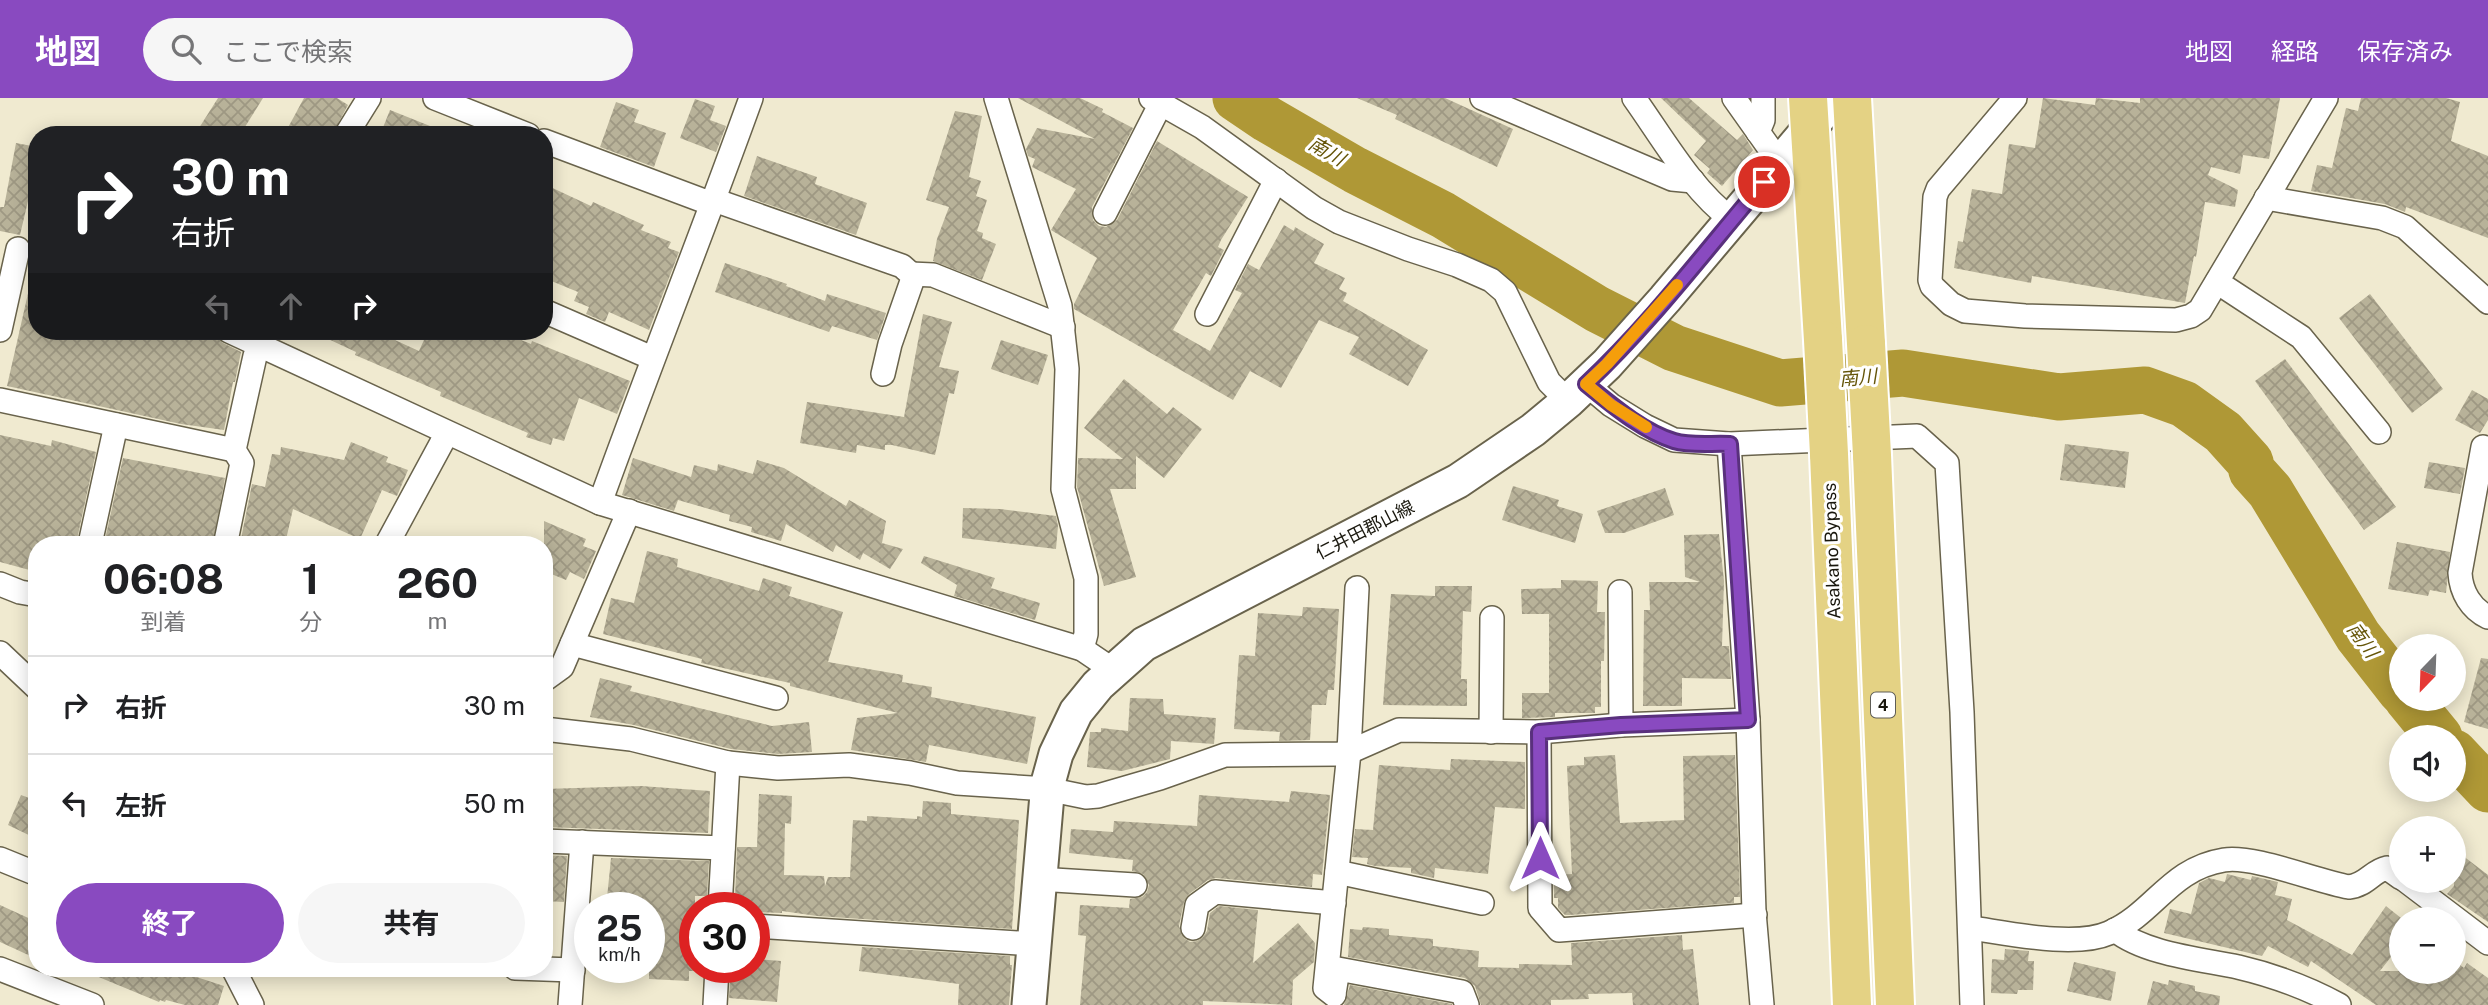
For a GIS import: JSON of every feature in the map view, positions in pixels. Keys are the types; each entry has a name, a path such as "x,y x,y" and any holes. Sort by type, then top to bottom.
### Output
{"highway":[{"name":"4","path":"1852,98 1872,455 1897,1005"},
{"name":"Asakano Bypass","path":"1808,114 1829,454 1852,1005"},
{"path":"1841,1005 1844,841"}],"main road":[{"name":"仁井田郡山線","path":"1029,1005 1047,789 1056,754 1069,724 1087,698 1113,670 1144,645 1458,481 1533,430 1587,383 1665,299 1780,163 1808,114 1835,98"}],"street":[{"path":"352,126 369,98"},
{"path":"435,98 505,126"},
{"path":"600,503 751,98"},
{"path":"996,98 1060,306 1067,369 1063,489 1086,578 1086,634 1082,649"},
{"path":"1482,98 1672,179 1693,181"},
{"path":"1634,98 1712,205 1732,220"},
{"path":"1734,98 1780,163"},
{"path":"1758,132 1763,120 1763,98"},
{"path":"2015,98 1942,182 1935,197 1930,280 1932,286 1951,304 1965,311 2025,316 2176,320 2200,310 2326,98"},
{"path":"1105,213 1156,101 1202,127 1314,208 1339,222 1491,279 1505,292 1549,382 1587,383 1611,405 1674,440 1730,444 1917,436 1947,463 1962,712 1972,1005"},
{"path":"553,144 704,201 714,200 902,267 911,274 933,275 1063,327"},
{"path":"1207,314 1276,180"},
{"path":"2266,198 2382,218 2405,227 2488,302"},
{"path":"0,330 18,250"},
{"path":"883,374 890,344 910,288 911,274"},
{"path":"2217,282 2301,337 2379,432"},
{"path":"553,315 652,358"},
{"path":"248,340 600,503 1082,649 1113,670"},
{"path":"227,536 242,463 234,450 255,356 261,346"},
{"path":"0,400 234,450"},
{"path":"92,536 116,425"},
{"path":"391,536 447,433"},
{"path":"1730,444 1748,720 1755,915 1762,1005"},
{"path":"2483,447 2482,489 2460,582 2463,592 2477,611 2488,617"},
{"path":"553,674 562,667 629,511"},
{"path":"0,584 28,593"},
{"path":"1333,1000 1325,988 1349,752 1357,588"},
{"path":"1620,592 1621,725"},
{"path":"1491,732 1492,618"},
{"path":"572,644 776,698"},
{"path":"0,653 28,679"},
{"path":"553,730 631,739 728,763 778,768 849,765 910,773 957,783 1047,789 1074,795 1098,796 1225,755 1339,754 1399,730 1539,732 1621,725 1748,720"},
{"path":"1539,732 1540,908 1559,930 1755,915"},
{"path":"721,892 728,763"},
{"path":"553,841 723,848"},
{"path":"570,1005 582,842"},
{"path":"0,859 28,870"},
{"path":"1971,928 2045,939 2094,937 2115,930 2135,918 2183,875 2199,866 2227,859 2349,887 2364,883 2382,869 2389,869"},
{"path":"1337,872 1482,903"},
{"path":"1038,879 1135,885"},
{"path":"1193,928 1197,905 1215,892 1334,903"},
{"path":"2422,893 2488,943"},
{"path":"770,927 1034,944"},
{"path":"2115,930 2144,947 2264,974 2339,1005"},
{"path":"0,969 92,1005"},
{"path":"553,969 573,970"},
{"path":"1333,1000 1338,969 1462,992 1467,1005"},
{"path":"238,977 252,1005"},
{"path":"715,1005 716,983"}],"building":[{"path":"218,98 263,98 246,126 200,126"},
{"path":"304,98 337,98 348,105 337,126 289,126"},
{"path":"1018,98 1080,98 1133,128 1092,207 1093,220 1099,226 1106,227 1117,220 1157,141 1248,197 1221,240 1218,247 1224,250 1211,276 1206,273 1173,330 1210,351 1242,293 1235,290 1248,264 1259,270 1284,225 1294,231 1295,227 1324,244 1314,263 1345,278 1339,289 1347,293 1343,301 1428,350 1408,386 1349,354 1359,337 1319,320 1281,388 1250,371 1233,400 1074,309 1097,258 1051,230 1076,189 1032,167 1035,159 1028,156 1026,149 1037,128 1095,139"},
{"path":"1357,98 1445,98 1513,129 1497,167 1395,119 1397,115"},
{"path":"1661,98 1689,98 1737,140 1743,134 1753,150 1722,186 1707,173 1710,169 1694,155 1706,141"},
{"path":"2043,98 2095,105 2096,98 2140,103 2140,98 2280,98 2269,159 2243,155 2240,174 2211,167 2208,175 2238,190 2235,207 2205,202 2185,303 2032,276 2031,283 1954,268 1958,241 1963,242 1972,189 2002,194 2009,144 2035,148"},
{"path":"2361,98 2446,98 2460,102 2451,141 2488,156 2488,238 2406,207 2405,212 2385,204 2311,191 2317,165 2332,168 2346,108 2358,111"},
{"path":"695,99 715,106 710,120 726,126 716,152 680,138"},
{"path":"616,102 639,110 634,122 666,133 654,167 600,147"},
{"path":"390,110 430,126 384,126"},
{"path":"955,111 982,116 969,177 981,181 976,196 987,200 977,231 983,233 982,238 996,244 982,280 933,261 937,239 949,207 926,200"},
{"path":"16,143 28,145 28,201 20,235 0,231 0,207 4,207"},
{"path":"757,156 817,177 815,184 867,203 856,235 744,196"},
{"path":"553,188 591,206 593,202 644,225 641,230 671,242 668,248 679,252 649,330 609,312 605,322 586,314 589,307 574,301 578,292 553,282"},
{"path":"725,263 787,284 786,286 825,301 827,294 886,313 877,340 832,326 829,332 715,292"},
{"path":"28,293 28,340 219,340 241,352 224,430 181,424 7,386"},
{"path":"2370,294 2443,389 2412,413 2339,318"},
{"path":"923,314 952,322 939,367 959,371 954,394 949,393 935,455 892,445 885,445 885,450 857,445 856,453 800,443 807,402 904,417"},
{"path":"330,340 395,340 419,351 424,340 521,340 531,344 532,341 630,381 617,414 579,398 564,441 553,438 551,445 526,437 528,433 440,396 441,392 355,355 356,352"},
{"path":"1001,340 1048,355 1038,385 991,369"},
{"path":"2285,359 2396,507 2364,530 2255,381"},
{"path":"1124,379 1167,414 1173,407 1202,429 1164,478 1136,456 1136,489 1110,489 1136,577 1104,586 1077,487 1078,458 1123,459 1084,428"},
{"path":"2472,390 2488,399 2488,420 2480,433 2455,420"},
{"path":"0,435 51,446 52,440 96,452 78,536 28,536 28,570 0,562"},
{"path":"351,442 388,457 386,462 408,470 397,496 382,490 361,536 353,536 293,509 287,536 242,536 252,484 265,487 272,454 280,455 281,447 344,460"},
{"path":"2065,444 2129,452 2125,488 2060,480"},
{"path":"123,458 225,478 214,536 106,536"},
{"path":"633,458 691,477 694,465 717,471 718,464 753,474 757,460 784,468 846,506 849,500 886,521 882,543 903,549 890,569 863,553 860,560 836,545 833,552 786,524 781,541 751,532 752,527 729,521 730,515 678,500 674,511 622,495"},
{"path":"2429,462 2465,468 2460,494 2424,488"},
{"path":"1513,486 1559,500 1557,506 1583,514 1575,543 1502,520"},
{"path":"1665,488 1674,515 1624,533 1605,533 1597,511"},
{"path":"963,508 1000,509 1056,516 1056,549 962,538"},
{"path":"544,521 586,539 583,546 596,551 584,579 570,572 566,580 553,575 553,536 544,536"},
{"path":"1719,534 1724,581 1722,646 1729,646 1731,679 1682,678 1682,706 1643,706 1644,610 1650,610 1649,582 1700,582 1685,577 1684,535"},
{"path":"2397,542 2450,552 2446,593 2430,590 2428,596 2388,589"},
{"path":"647,551 678,559 677,567 759,591 763,578 792,587 789,596 843,612 828,662 903,675 902,682 932,687 931,697 1036,717 1027,764 929,745 926,762 851,750 857,718 898,713 790,686 790,683 701,663 702,659 603,634 611,598 634,603"},
{"path":"924,556 995,578 991,588 1040,603 1035,620 954,596 957,585 921,563"},
{"path":"1561,580 1598,581 1597,612 1605,612 1601,707 1595,707 1595,713 1555,713 1555,717 1522,718 1522,693 1549,693 1549,614 1522,614 1521,589 1561,588"},
{"path":"1435,586 1472,586 1471,612 1463,611 1461,679 1467,679 1467,706 1383,705 1391,594 1435,596"},
{"path":"1303,607 1339,609 1334,690 1328,690 1326,705 1312,705 1310,740 1279,741 1280,732 1234,729 1239,655 1255,656 1258,613 1302,616"},
{"path":"2481,658 2488,659 2488,729 2464,722"},
{"path":"600,678 632,686 630,691 772,726 809,722 812,752 778,754 731,749 590,717"},
{"path":"1130,698 1163,699 1164,714 1216,718 1214,744 1171,741 1170,759 1122,771 1087,767 1090,732 1101,732 1101,728 1128,731"},
{"path":"1615,755 1620,823 1684,820 1683,756 1735,755 1740,897 1734,897 1734,903 1570,915 1565,915 1558,908 1558,898 1554,898 1554,875 1572,874 1567,766 1584,765 1584,757"},
{"path":"1451,759 1525,762 1525,809 1495,807 1488,874 1435,868 1434,878 1411,873 1411,868 1375,866 1367,864 1368,858 1352,857 1355,829 1373,830 1379,765 1450,770"},
{"path":"641,786 710,791 708,833 553,827 553,789"},
{"path":"1291,791 1330,795 1322,875 1313,874 1312,887 1216,878 1208,880 1189,894 1184,902 1179,926 1184,938 1190,942 1197,941 1207,931 1210,913 1219,906 1258,910 1253,963 1298,923 1315,943 1314,962 1293,980 1292,1005 1203,1001 1203,1005 1080,1005 1086,936 1078,935 1080,905 1129,908 1130,899 1142,897 1149,885 1143,874 1132,871 1133,860 1069,853 1071,829 1113,832 1114,821 1197,826 1199,795 1289,802"},
{"path":"759,794 792,796 791,824 785,823 784,875 824,876 825,886 828,877 850,877 853,820 867,821 867,816 917,819 917,816 922,817 923,801 951,803 951,814 1019,820 1012,929 817,916 782,911 770,913 770,892 735,892 737,847 757,847"},
{"path":"21,795 28,798 28,835 8,825"},
{"path":"553,855 567,856 564,902 553,901"},
{"path":"611,858 709,861 707,892 679,892 679,980 665,980 665,892 608,892"},
{"path":"2466,858 2488,875 2488,922 2447,894 2466,893"},
{"path":"2227,874 2251,880 2252,876 2278,882 2275,895 2292,899 2287,920 2352,955 2386,906 2389,908 2389,959 2380,971 2389,971 2389,984 2466,984 2467,963 2488,978 2488,1005 2376,1005 2311,961 2308,967 2268,946 2262,956 2164,933 2170,909 2191,914 2199,883 2209,878 2225,882"},
{"path":"0,905 28,918 28,955 0,942"},
{"path":"1363,927 1389,929 1389,935 1433,939 1433,946 1479,951 1478,967 1519,968 1519,964 1572,965 1571,943 1682,935 1683,950 1693,949 1699,1005 1633,1005 1632,993 1588,994 1589,999 1551,1000 1551,1005 1481,1005 1475,986 1465,978 1348,957 1350,929 1362,930"},
{"path":"862,947 1010,956 1012,965 1009,1005 958,1005 959,984 859,971"},
{"path":"2005,949 2029,951 2028,961 2034,961 2033,990 2018,990 2017,994 1991,993 1992,959 2004,960"},
{"path":"770,960 781,961 777,1002 729,998 730,983 770,983"},
{"path":"2074,962 2116,972 2111,1001 2067,991"},
{"path":"99,977 196,977 224,986 218,1005 185,1005 166,1000 159,1002"},
{"path":"2169,980 2195,986 2195,991 2220,996 2219,1005 2147,1005 2153,981 2168,985"},
{"path":"1350,985 1452,1004 1452,1005 1344,1005"}],"waterway":[{"name":"南川","path":"1236,98 1355,170 1443,215 1597,309 1674,348 1780,383 1903,373 2059,397 2145,390 2184,404 2223,432 2250,462 2252,471 2270,491 2358,636 2389,676"},
{"name":"南川","path":"2418,711 2429,725"},
{"name":"南川","path":"2466,766 2488,789"}],"slow traffic":[{"path":"1646,427 1611,405 1586,384 1677,285"}],"route":[{"path":"1540,858 1539,732 1621,725 1748,720 1730,444 1674,440 1611,405 1586,384 1665,299 1764,182"}]}
